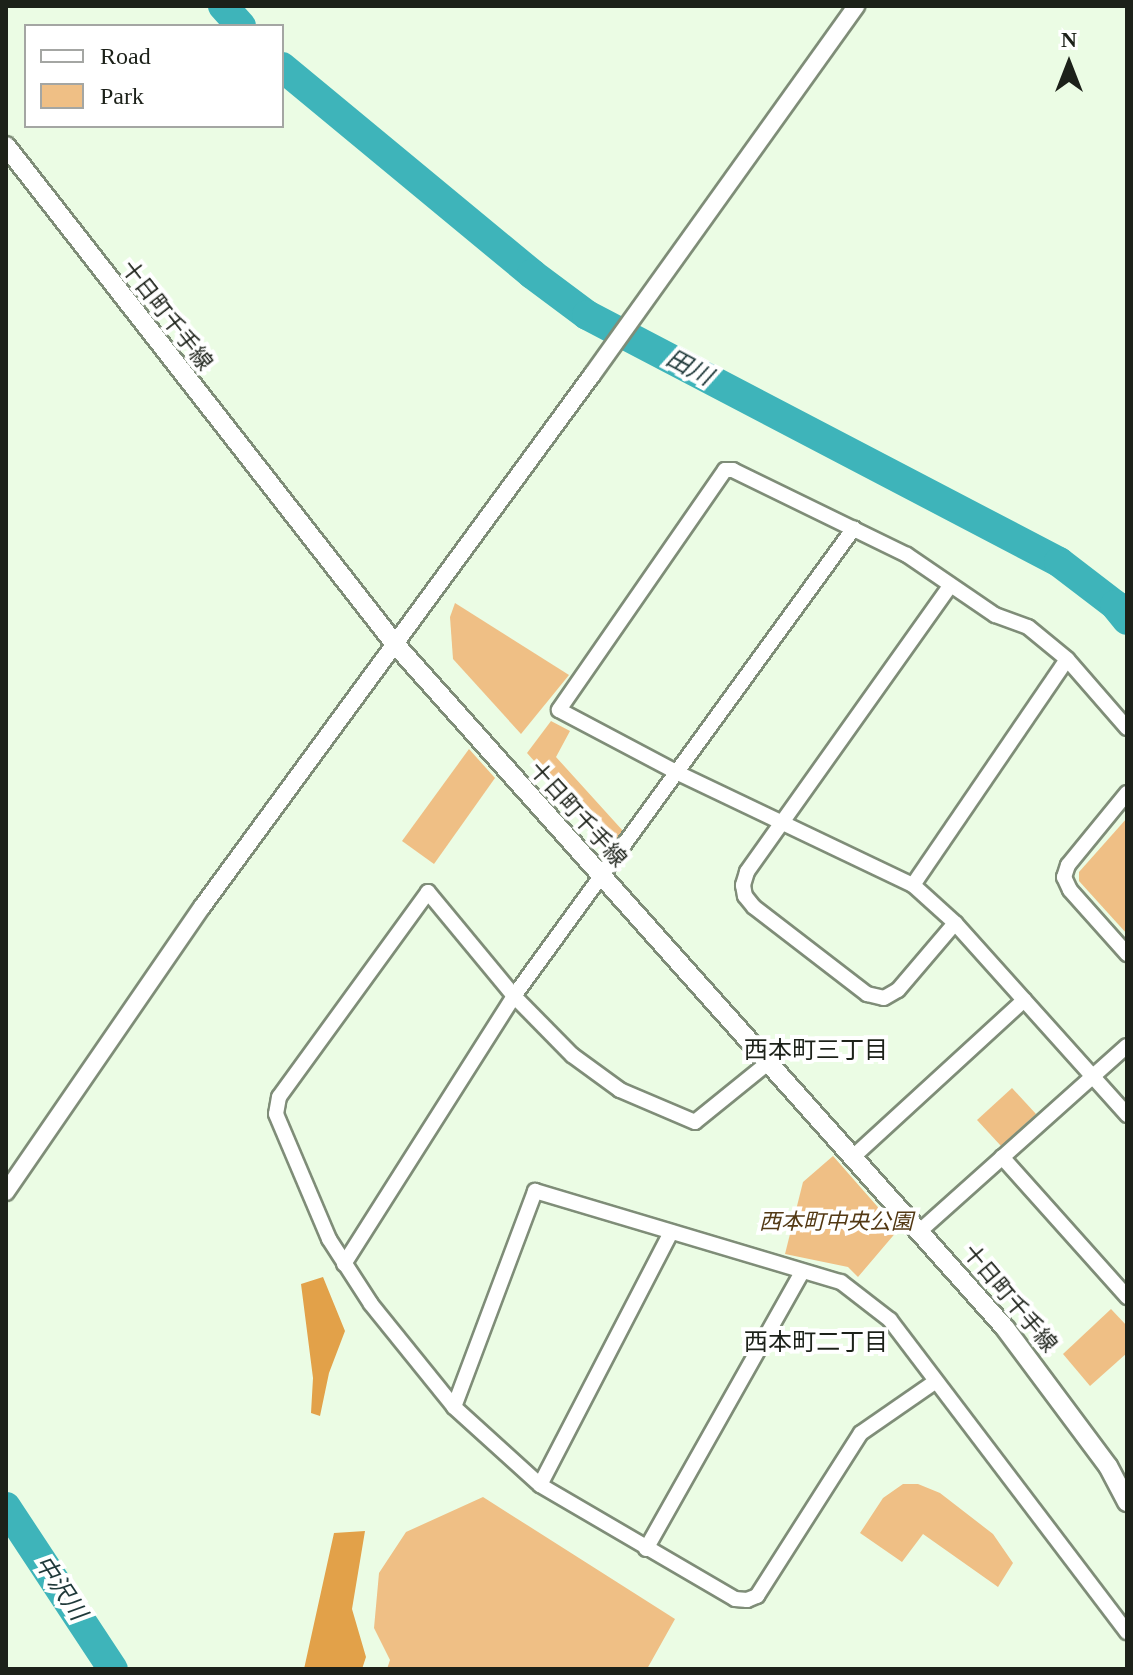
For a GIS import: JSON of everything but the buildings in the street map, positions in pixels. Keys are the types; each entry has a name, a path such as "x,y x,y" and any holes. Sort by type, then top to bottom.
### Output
{"main road":[{"name":"十日町千手線","path":"6,146 395,644 921,1230 1057,1396 1108,1466 1127,1502"}],"street":[{"path":"6,1192 202,907 651,293 856,6"},
{"path":"1127,728 1067,659 1028,627 995,615 907,555 733,470 725,470 559,710 678,773 913,885 955,923 1127,1115"},
{"path":"344,1264 514,996 854,528"},
{"path":"950,586 747,872 743,885 745,896 867,994 884,998 898,990 955,923"},
{"path":"913,885 1067,659"},
{"path":"1127,793 1068,865 1064,877 1070,890 1127,954"},
{"path":"769,1062 695,1122 620,1090 572,1055 514,996 428,892 279,1097 276,1114 329,1239 344,1264 410,1354 454,1407 540,1485 735,1599 747,1600 757,1596 861,1433 936,1381"},
{"path":"854,1156 1024,1000"},
{"path":"921,1230 1127,1046"},
{"path":"1002,1157 1127,1297"},
{"path":"454,1407 535,1191 841,1282 890,1320 1127,1629"},
{"path":"540,1485 671,1232"},
{"path":"646,1549 802,1272"}],"green space":[{"path":"455,603 569,675 521,734 453,659 450,617"},
{"path":"551,721 570,731 556,757 624,832 611,847 527,753"},
{"path":"469,749 495,778 434,864 402,841"},
{"path":"1127,818 1127,934 1079,881 1079,872"},
{"path":"1012,1088 1036,1114 1001,1146 977,1120"},
{"name":"西本町中央公園","path":"833,1156 898,1230 858,1277 848,1267 785,1254 803,1182"},
{"path":"1111,1309 1127,1326 1127,1353 1090,1386 1063,1354"},
{"path":"903,1484 918,1484 940,1493 993,1534 1013,1563 998,1587 923,1534 902,1562 860,1533 883,1498"},
{"path":"483,1497 675,1619 647,1669 387,1669 390,1660 374,1628 379,1573 406,1532"}],"shaded area":[{"path":"323,1277 345,1331 329,1373 320,1416 311,1413 313,1378 301,1284"},
{"path":"365,1531 352,1609 366,1657 362,1669 304,1669 334,1533"}],"waterway":[{"name":"田川","path":"223,6 239,24"},
{"name":"田川","path":"284,69 532,274 587,315 1059,562 1115,605 1127,620"},
{"name":"中沢川","path":"6,1507 113,1669"}],"district":[{"name":"西本町三丁目","path":"816,1051"},
{"name":"西本町二丁目","path":"816,1343"}]}
